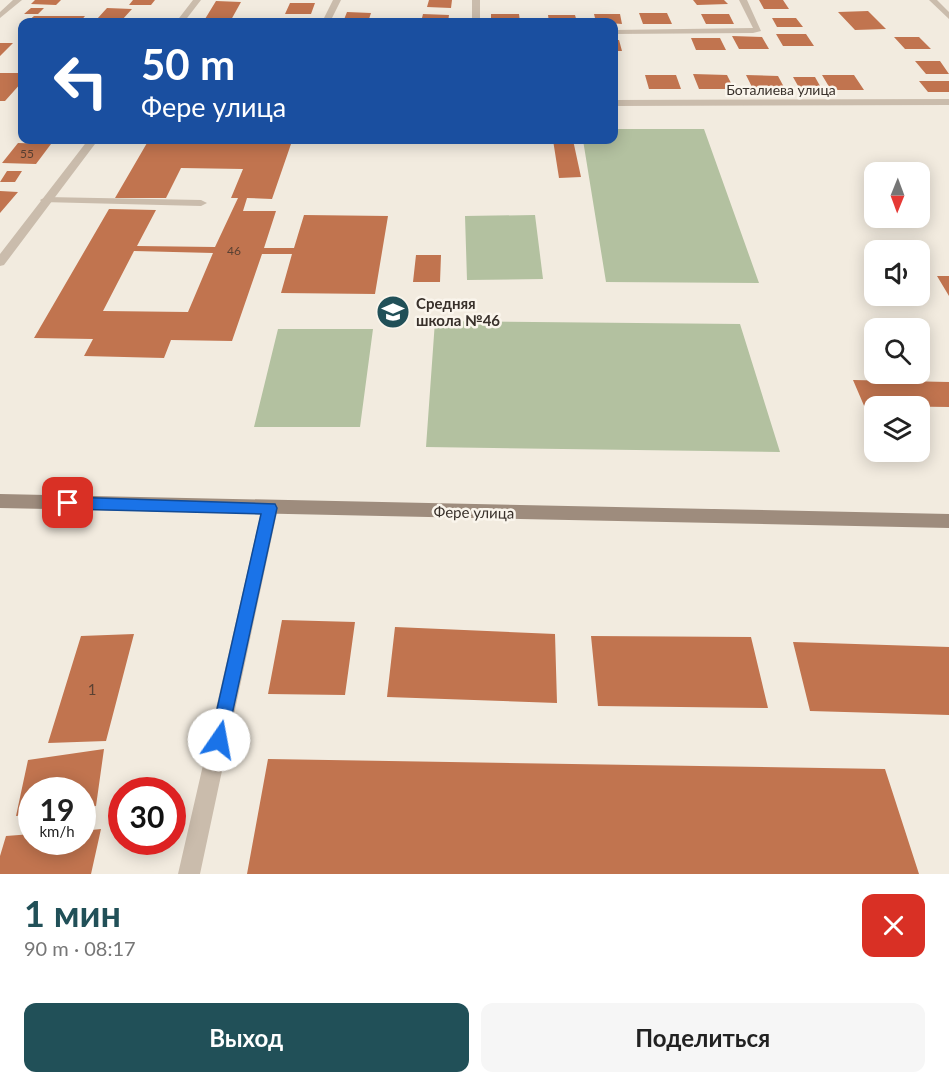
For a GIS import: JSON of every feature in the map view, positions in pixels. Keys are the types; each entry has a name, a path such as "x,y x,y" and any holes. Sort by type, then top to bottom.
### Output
{"street":[{"path":"0,16 18,0"},
{"path":"183,18 197,0"},
{"path":"328,18 337,0"},
{"path":"476,0 476,18"},
{"path":"618,32 753,31 758,28 743,0"},
{"path":"933,0 949,17"},
{"name":"Боталиева улица","path":"618,103 949,102"},
{"path":"0,262 90,144"},
{"path":"46,200 201,203"},
{"name":"Фере улица","path":"0,501 949,521"},
{"path":"189,874 270,508"}],"green space":[{"path":"618,129 704,129 759,283 606,282 584,144 618,144"},
{"path":"535,215 543,279 467,280 465,216"},
{"path":"435,321 740,324 780,452 426,447"},
{"path":"278,329 373,329 360,427 254,427"}],"building":[{"path":"35,0 61,0 56,5 31,4"},
{"path":"133,0 155,0 151,5 129,5"},
{"path":"429,0 452,0 451,8 427,7"},
{"path":"693,0 724,0 728,4 697,5"},
{"path":"759,0 783,0 789,9 764,9"},
{"path":"216,1 241,2 232,18 206,18"},
{"path":"290,3 315,3 311,14 285,14"},
{"path":"31,8 44,8 38,14 24,14"},
{"path":"107,8 132,9 124,18 98,18"},
{"path":"868,11 886,29 855,30 838,12"},
{"path":"347,12 371,13 369,18 345,18"},
{"path":"639,13 667,13 672,24 643,24"},
{"path":"423,14 449,15 449,18 422,18"},
{"path":"491,14 519,14 520,18 491,18"},
{"path":"594,14 620,14 622,24 618,24 618,18 595,18"},
{"path":"701,14 729,14 734,24 706,24"},
{"path":"548,15 575,15 576,18 548,18"},
{"path":"34,16 85,16 83,18 32,18"},
{"path":"772,18 796,18 803,27 777,27"},
{"path":"776,34 806,34 814,46 783,46"},
{"path":"732,36 762,37 769,49 739,49"},
{"path":"894,37 919,37 931,49 905,49"},
{"path":"691,38 720,38 726,50 696,50"},
{"path":"618,40 619,40 622,51 618,51"},
{"path":"0,43 13,43 0,56"},
{"path":"915,61 940,61 949,74 926,74"},
{"path":"0,73 18,73 18,86 5,101 0,101"},
{"path":"693,74 727,75 734,89 699,89"},
{"path":"645,75 676,75 681,89 649,89"},
{"path":"746,75 778,76 785,89 753,89"},
{"path":"822,75 854,75 864,90 831,90"},
{"path":"793,77 815,77 824,93 802,93"},
{"path":"919,81 949,81 949,92 928,92"},
{"path":"18,143 51,144 36,164 2,163"},
{"path":"146,144 291,144 272,199 247,198 243,211 276,211 264,248 294,248 304,215 388,216 375,294 281,293 292,254 262,254 232,341 171,340 164,358 84,356 93,339 34,338 109,209 156,210 137,246 215,247 238,198 231,198 243,169 181,168 166,198 115,198","holes":["134,251 213,253 188,312 103,311"]},
{"path":"554,144 574,144 581,177 559,178"},
{"path":"7,171 22,171 15,182 0,182"},
{"path":"0,191 18,192 0,213"},
{"path":"416,255 441,255 440,282 413,282"},
{"path":"937,276 949,276 949,296"},
{"path":"853,380 864,380 864,384 949,382 949,407 930,407 930,396 864,396 864,406"},
{"path":"282,620 355,622 345,695 268,694"},
{"path":"395,627 555,634 557,703 387,697"},
{"path":"134,634 106,741 48,743 81,636"},
{"path":"591,636 751,637 768,708 598,706"},
{"path":"793,642 949,647 949,715 810,711"},
{"path":"104,749 96,806 96,777 24,777 28,760"},
{"path":"268,759 885,769 919,874 247,874"},
{"path":"101,829 96,852 96,830"},
{"path":"18,835 18,855 95,855 91,874 0,874 0,856 6,836"}],"place":[{"name":"Средняя школа №46","path":"393,312"}],"route":[{"path":"68,503 270,508 219,740"}]}
